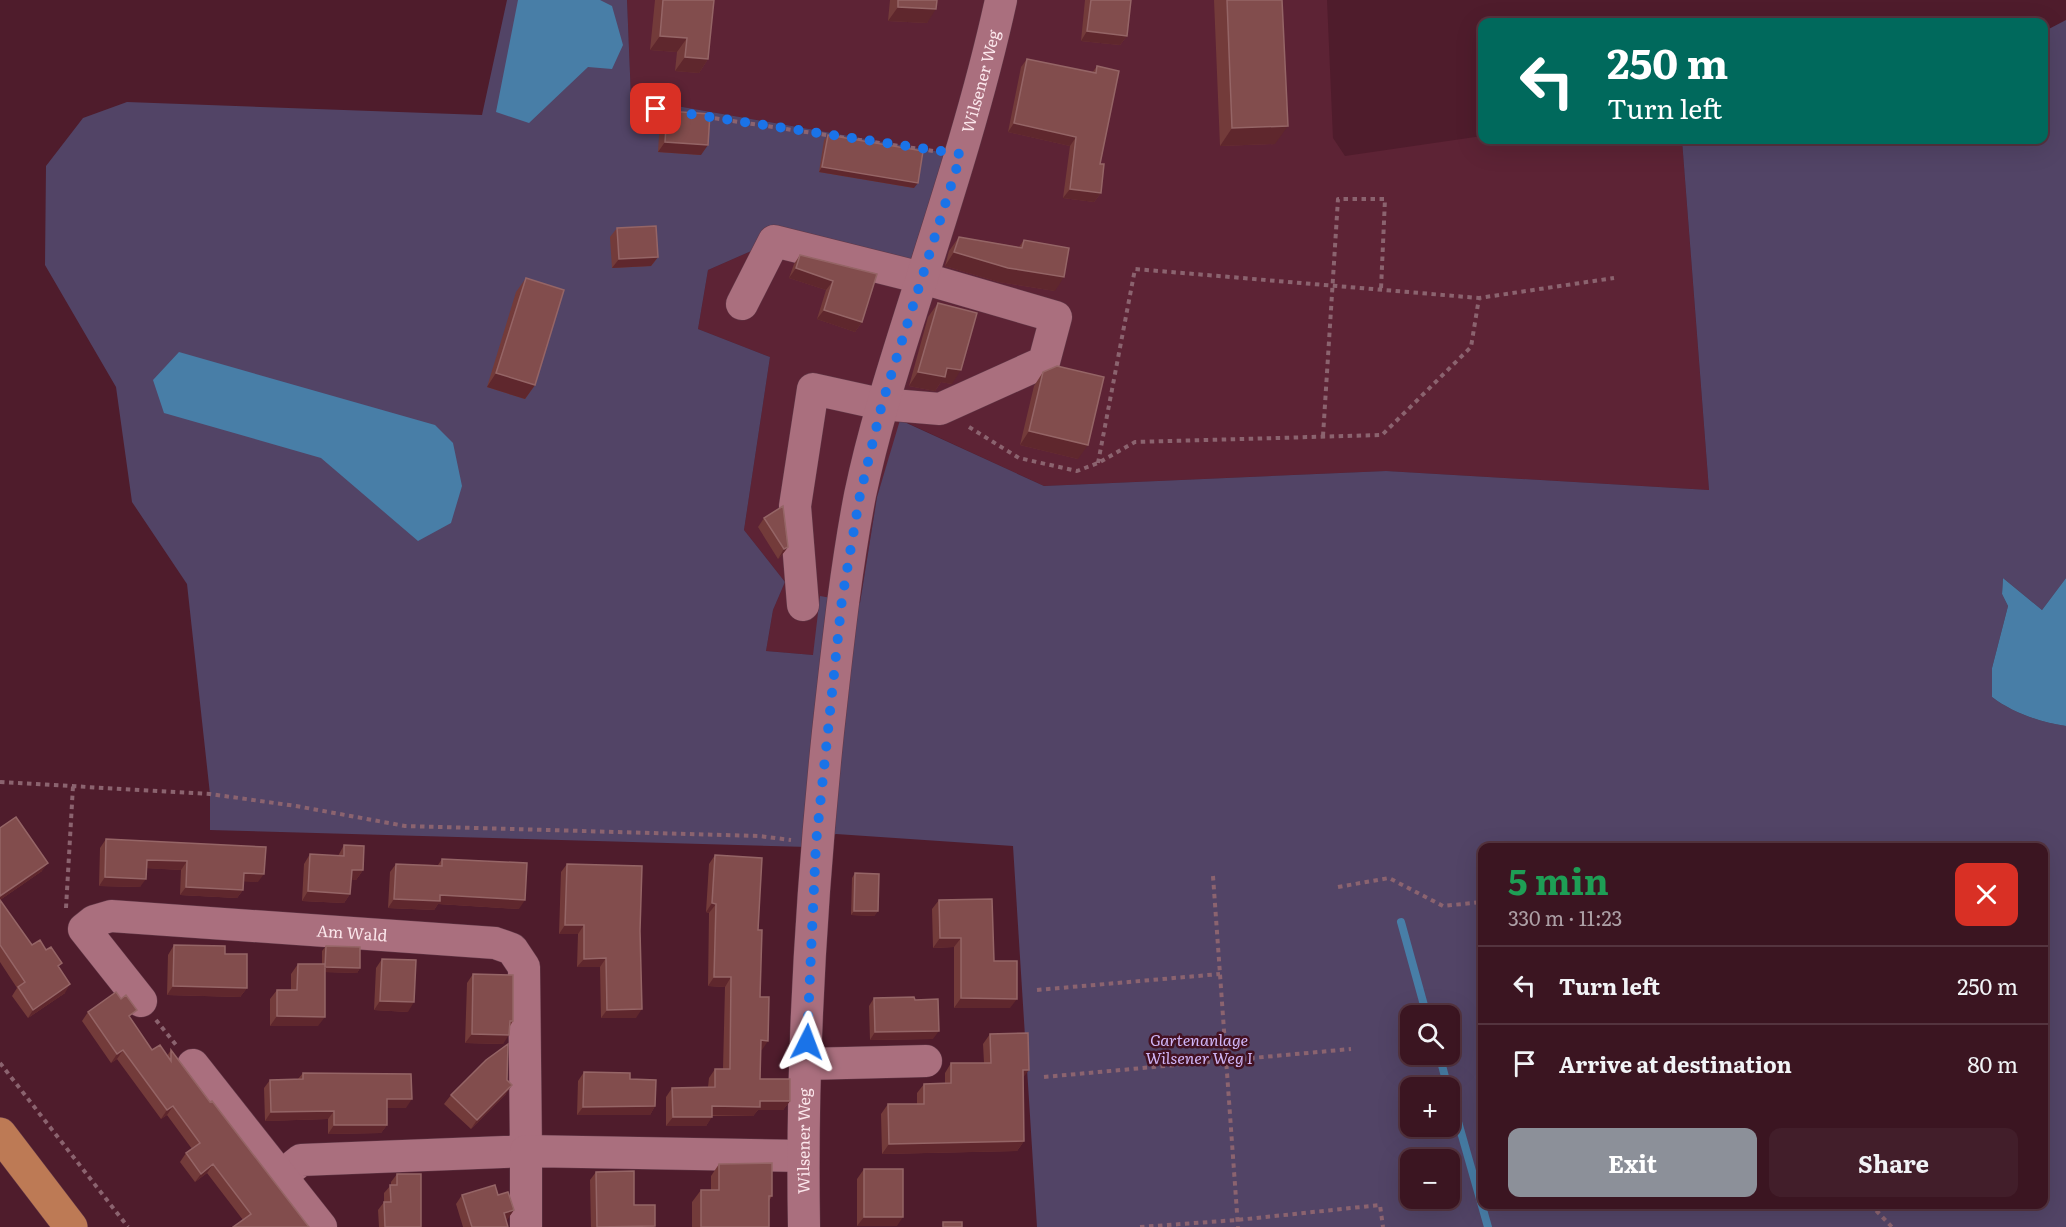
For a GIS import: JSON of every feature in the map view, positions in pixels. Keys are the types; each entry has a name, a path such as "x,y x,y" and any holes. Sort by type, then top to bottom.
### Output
{"main road":[{"path":"0,1134 71,1227"}],"street":[{"name":"Wilsener Weg","path":"804,1227 803,1156 816,843 842,599 860,495 882,404 961,154 1001,0"},
{"path":"742,304 774,241 922,278 1056,317 1044,362 940,409 882,404 813,389 795,506 803,604"},
{"name":"Am Wald","path":"84,929 94,921 111,916 495,943 512,950 524,967 526,1227"},
{"path":"84,929 141,1001"},
{"path":"806,1064 926,1061"},
{"path":"193,1065 321,1227"},
{"path":"280,1177 301,1160 526,1150 803,1156"}],"path":[{"path":"656,109 679,113"},
{"path":"702,116 961,154"},
{"path":"1323,436 1338,199 1386,199 1381,290"},
{"path":"1098,463 1135,269 1479,298 1614,279"},
{"path":"940,409 1018,458 1077,471 1098,463 1134,441 1382,435 1471,347 1479,298"},
{"path":"0,782 210,794 296,806 405,826 759,837 816,843"},
{"path":"73,786 65,907 84,929"},
{"path":"1213,876 1238,1227"},
{"path":"1338,887 1389,878 1443,906 1478,902"},
{"path":"1037,990 1220,974"},
{"path":"141,1001 193,1065"},
{"path":"1044,1077 1351,1049"},
{"path":"0,1064 128,1227"},
{"path":"1140,1227 1237,1220 1380,1205 1383,1227"},
{"path":"1875,1209 1892,1227"}],"shaded area":[{"path":"627,0 1327,0 1333,138 1345,156 1478,137 1478,144 1682,144 1709,490 1386,471 1044,486 901,420 877,497 860,603 813,655 766,651 773,610 785,582 744,530 770,357 698,329 708,270 774,241 946,153 631,98"}],"green space":[{"name":"Gartenanlage Wilsener Weg I","path":"507,0 627,0 631,98 946,153 906,274 774,241 708,270 698,329 770,357 744,530 785,582 773,610 766,651 813,655 820,596 860,603 877,497 900,420 1044,486 1386,471 1709,490 1682,144 2048,144 2048,29 2066,20 2066,578 2042,610 2003,578 2002,594 2008,606 1992,668 1992,697 2027,716 2066,726 2066,1227 1037,1227 1013,846 836,834 808,847 210,830 210,794 187,584 132,502 116,387 45,265 46,166 83,118 127,102 482,115"}],"water":[{"path":"518,0 600,0 612,6 623,45 612,69 588,67 529,123 496,112"},
{"path":"179,352 435,425 453,443 462,486 451,523 418,541 321,458 164,413 153,380"},
{"path":"2003,578 2042,610 2066,578 2066,726 2027,716 1992,697 1992,668 2008,606 2002,594"}],"building":[{"path":"663,0 714,0 708,59 685,57 687,38 660,36"},
{"path":"898,0 937,0 936,9 898,7"},
{"path":"1091,0 1131,0 1127,36 1087,31"},
{"path":"1227,0 1282,0 1288,126 1232,128"},
{"path":"1027,59 1096,73 1097,66 1119,71 1100,164 1104,164 1101,193 1070,189 1076,137 1014,123"},
{"path":"667,111 710,114 708,145 665,142"},
{"path":"828,135 923,151 918,183 822,167"},
{"path":"656,226 658,257 619,259 617,228"},
{"path":"959,237 1022,248 1024,240 1069,248 1064,277 1008,268 954,252"},
{"path":"800,255 877,274 862,322 824,310 833,281 796,268"},
{"path":"526,278 564,290 535,385 496,373"},
{"path":"938,303 977,313 961,370 947,368 945,377 918,372"},
{"path":"1057,366 1104,377 1088,445 1029,431 1043,372"},
{"path":"783,506 788,547 784,549 764,518"},
{"path":"16,817 48,863 0,896 0,828"},
{"path":"106,839 266,847 264,874 244,873 243,890 186,887 187,861 147,860 146,879 105,877"},
{"path":"344,845 364,846 363,870 352,870 350,894 308,891 310,854 344,856"},
{"path":"715,855 762,858 758,930 762,930 760,997 769,997 768,1041 761,1040 760,1079 790,1079 790,1101 760,1101 760,1107 712,1106 712,1117 673,1117 672,1088 715,1087 715,1069 730,1069 731,977 714,977 716,904 712,903"},
{"path":"442,859 527,863 525,900 440,895 440,901 394,899 396,864 442,866"},
{"path":"567,864 642,866 640,931 642,1009 607,1010 606,958 584,959 584,925 565,925"},
{"path":"855,873 879,874 878,911 854,911"},
{"path":"992,899 994,961 1017,961 1017,999 961,998 961,938 940,938 939,900"},
{"path":"0,900 32,945 40,940 46,950 51,947 62,963 58,966 70,984 33,1010 18,987 25,982 0,945"},
{"path":"174,945 225,946 225,954 247,954 247,988 173,986"},
{"path":"326,946 360,947 360,968 325,967"},
{"path":"382,959 416,960 414,1002 380,1001"},
{"path":"298,964 325,964 325,1017 277,1016 277,990 297,990"},
{"path":"473,974 513,975 513,1021 510,1021 509,1035 472,1034"},
{"path":"116,992 121,999 126,995 137,1010 129,1016 152,1050 160,1045 171,1061 171,1050 309,1227 233,1227 251,1214 213,1164 201,1174 186,1153 200,1143 173,1106 167,1110 123,1050 117,1054 88,1012"},
{"path":"914,997 915,1000 938,999 939,1031 875,1032 874,998"},
{"path":"1028,1033 1029,1070 1023,1070 1024,1141 889,1144 888,1104 924,1104 924,1084 951,1083 951,1063 991,1063 990,1034"},
{"path":"508,1044 507,1080 512,1085 477,1120 451,1095 486,1060"},
{"path":"584,1072 630,1073 630,1079 656,1080 655,1106 583,1107"},
{"path":"303,1073 411,1074 412,1099 387,1099 387,1125 334,1125 334,1111 271,1112 270,1080 303,1079"},
{"path":"772,1163 769,1227 701,1227 701,1190 719,1190 719,1164"},
{"path":"864,1169 903,1169 903,1217 864,1217"},
{"path":"634,1171 634,1205 655,1205 655,1226 597,1227 596,1172"},
{"path":"397,1174 421,1174 421,1227 385,1227 384,1202 391,1202 390,1185 397,1185"},
{"path":"495,1185 498,1195 508,1192 514,1210 504,1213 508,1227 472,1227 462,1195"},
{"path":"943,1222 962,1222 962,1227 943,1227"}],"waterway":[{"path":"1401,922 1424,1005"},
{"path":"1442,1065 1445,1077"},
{"path":"1460,1129 1478,1192"},
{"path":"1483,1209 1488,1227"}],"route":[{"path":"656,109 961,154 882,404 860,495 842,599 816,843 807,1042"}]}
